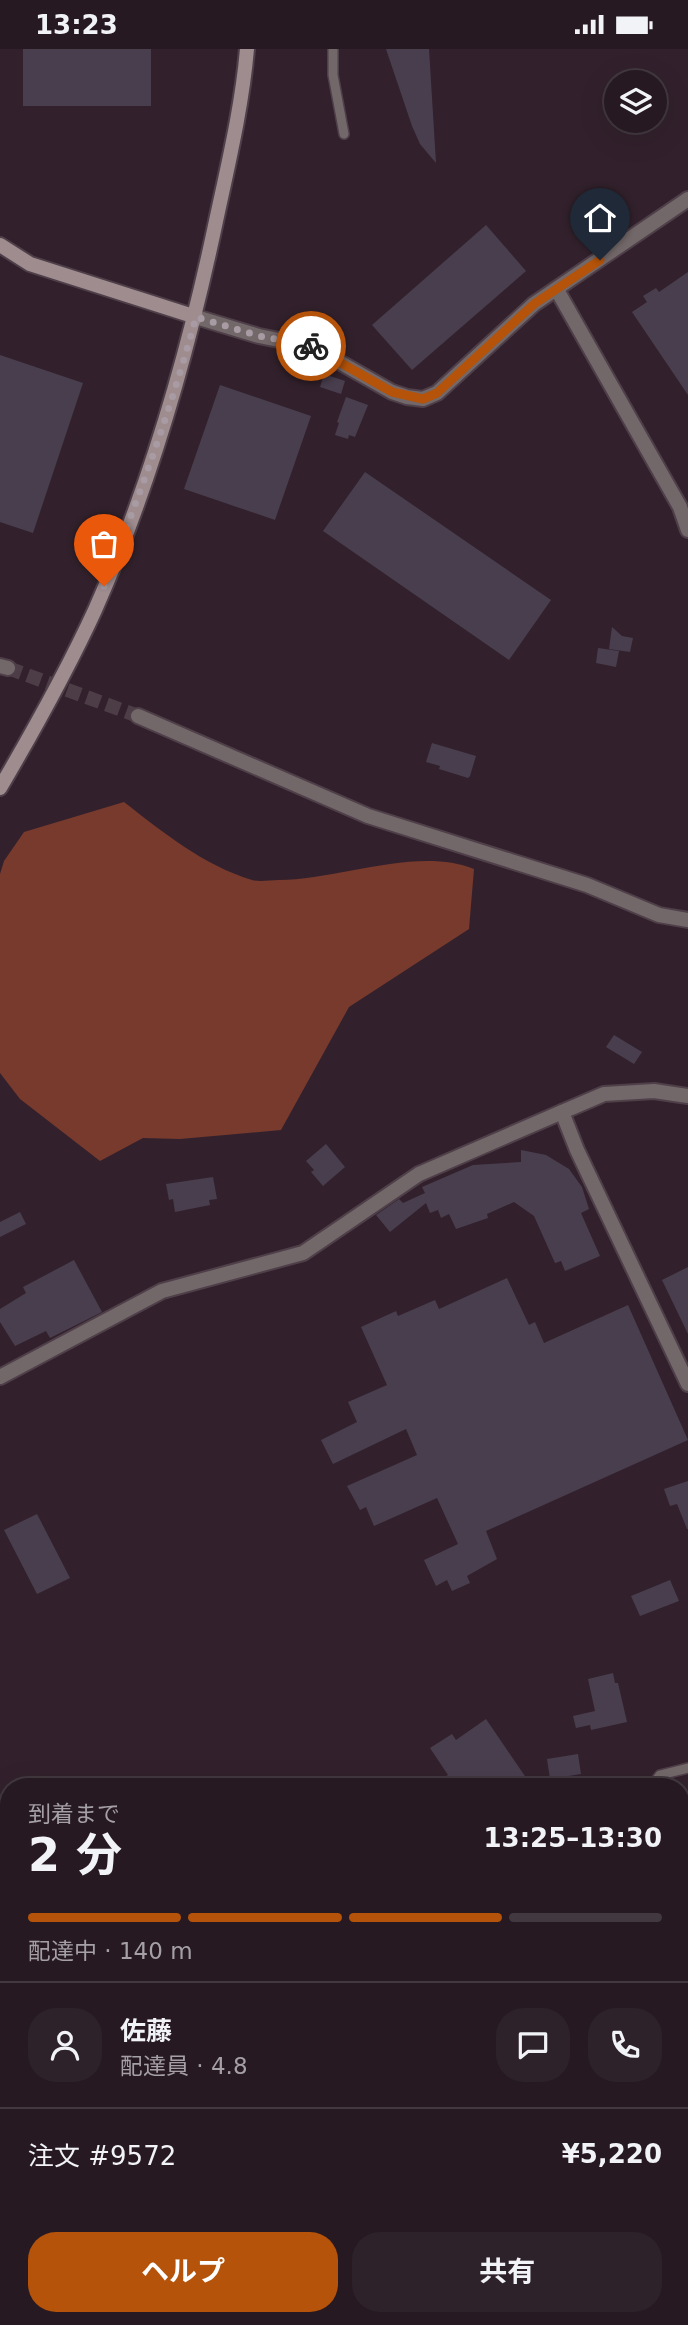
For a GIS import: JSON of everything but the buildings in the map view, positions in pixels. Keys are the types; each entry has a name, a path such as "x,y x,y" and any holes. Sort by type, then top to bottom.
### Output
{"street":[{"path":"0,788 41,717 95,610 142,490 179,380 196,317 229,164 247,49"},
{"path":"0,245 30,264 259,336 313,347 392,392 423,399 437,393 534,304 688,199"},
{"path":"556,290 680,507 688,530"},
{"path":"138,716 368,816 587,885 659,915 688,920"},
{"path":"0,1377 162,1291 303,1253 419,1174 604,1094 654,1091 688,1097"},
{"path":"562,1112 577,1150 688,1384"}],"lane":[{"path":"332,49 333,75 344,134"},
{"path":"658,1778 688,1768"}],"shaded area":[{"path":"124,802 201,857 252,880 302,879 403,862 452,863 474,869 469,929 349,1007 281,1130 180,1139 143,1138 100,1161 20,1099 0,1073 0,874 4,861 24,832"}],"tunnel":[{"path":"8,668 138,716"}],"way so far":[{"path":"104,586 142,490 179,380 196,317 259,336 311,346"}],"route":[{"path":"311,346 370,377 392,392 423,399 437,393 534,304 600,260"}]}
